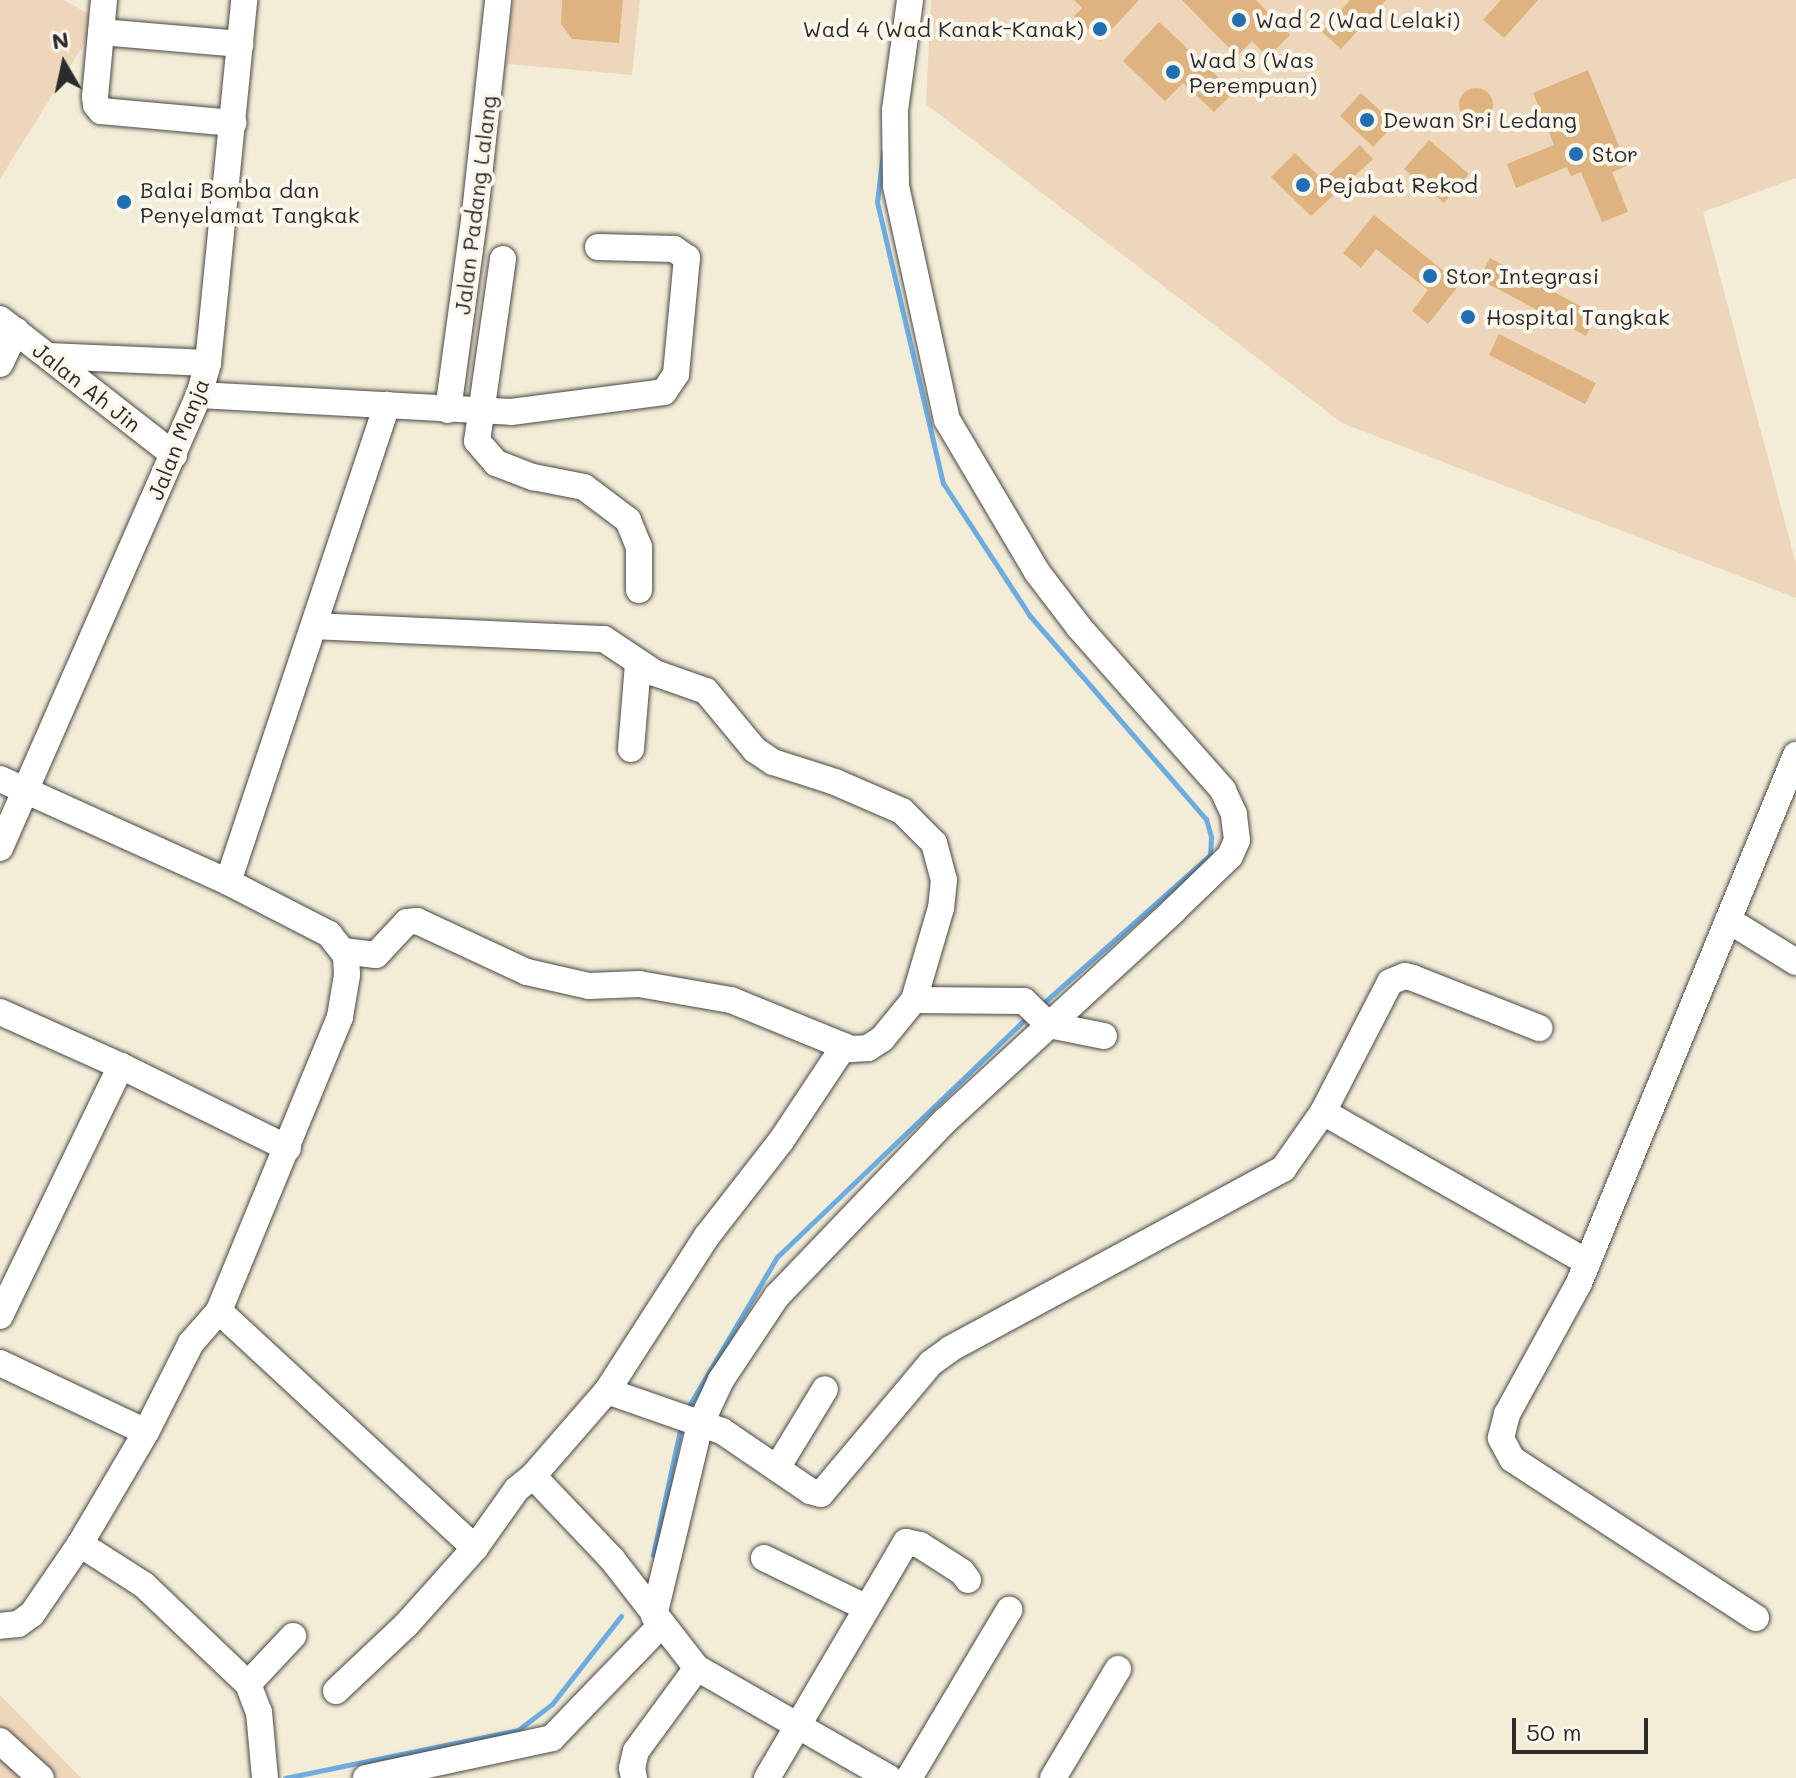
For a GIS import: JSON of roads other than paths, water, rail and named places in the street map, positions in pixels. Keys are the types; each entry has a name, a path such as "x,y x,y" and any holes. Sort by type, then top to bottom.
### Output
{"street":[{"path":"104,0 95,97 101,111 233,123"},
{"name":"Jalan Manja","path":"0,848 199,395 208,363 244,0"},
{"name":"Jalan Padang Lalang","path":"448,410 477,199 498,0"},
{"path":"366,1778 552,1738 658,1620 700,1425 721,1380 777,1296 1041,1017 1230,856 1237,840 1238,827 1223,790 1079,627 1037,572 947,420 896,186 895,110 910,0"},
{"path":"101,32 240,44"},
{"path":"199,395 511,412 657,394 674,381 688,263 684,253 674,249 598,247"},
{"path":"503,259 477,441 496,463 533,477 584,487 599,495 628,520 639,547 639,590"},
{"path":"0,364 8,325"},
{"name":"Jalan Ah Jin","path":"8,325 174,455"},
{"path":"48,356 208,363"},
{"path":"228,882 387,405"},
{"path":"314,626 604,639 638,664 706,691 755,750 773,762 835,782 888,805 922,826 934,843 944,880 941,908 914,1000 882,1039 868,1048 844,1046 731,1000 639,984 589,986 527,972 417,921 407,922 376,955 343,951"},
{"path":"631,749 638,664"},
{"path":"1756,1618 1512,1459 1501,1438 1507,1414 1587,1262 1796,755"},
{"path":"0,779 228,882 329,934 343,951 347,975 340,1017 219,1311 191,1343 146,1432 80,1544 32,1614 18,1624 0,1626"},
{"path":"1728,920 1796,962"},
{"path":"607,1391 736,1439 815,1494 826,1492 931,1363 963,1341 1283,1169 1323,1112 1385,988 1397,978 1413,978 1539,1028"},
{"path":"914,1000 1024,1001 1041,1017 1104,1036"},
{"path":"0,1012 121,1066 288,1148"},
{"path":"336,1691 407,1624 475,1548 517,1489 533,1476 607,1391 683,1271 781,1141 844,1046"},
{"path":"0,1316 121,1066"},
{"path":"1323,1112 1587,1262"},
{"path":"219,1311 475,1548"},
{"path":"0,1363 146,1432"},
{"path":"777,1468 825,1389"},
{"path":"533,1476 612,1559 697,1668 889,1778"},
{"path":"767,1778 906,1542 929,1551 962,1572 968,1580"},
{"path":"80,1544 144,1585 248,1684 259,1712 265,1778"},
{"path":"764,1558 867,1608"},
{"path":"909,1778 1009,1610"},
{"path":"248,1684 293,1636"},
{"path":"634,1778 632,1768 636,1751 697,1668"},
{"path":"1053,1778 1118,1669"},
{"path":"0,1741 41,1778"}],"waterway":[{"path":"883,152 877,202 943,483 1030,616 1206,819 1211,837 1210,855 1041,1005"},
{"path":"690,1404 777,1257 1027,1017"},
{"path":"653,1555 680,1430"},
{"path":"285,1778 518,1730 552,1704 621,1616"}],"place":[{"name":"Wad 2 (Wad Lelaki)","path":"1239,20"},
{"name":"Wad 4 (Wad Kanak-Kanak)","path":"1100,29"},
{"name":"Wad 3 (Was Perempuan)","path":"1173,72"},
{"name":"Dewan Sri Ledang","path":"1367,120"},
{"name":"Stor","path":"1576,154"},
{"name":"Pejabat Rekod","path":"1303,185"},
{"name":"Balai Bomba dan Penyelamat Tangkak","path":"124,202"},
{"name":"Stor Integrasi","path":"1430,276"},
{"name":"Hospital Tangkak","path":"1468,317"}]}
